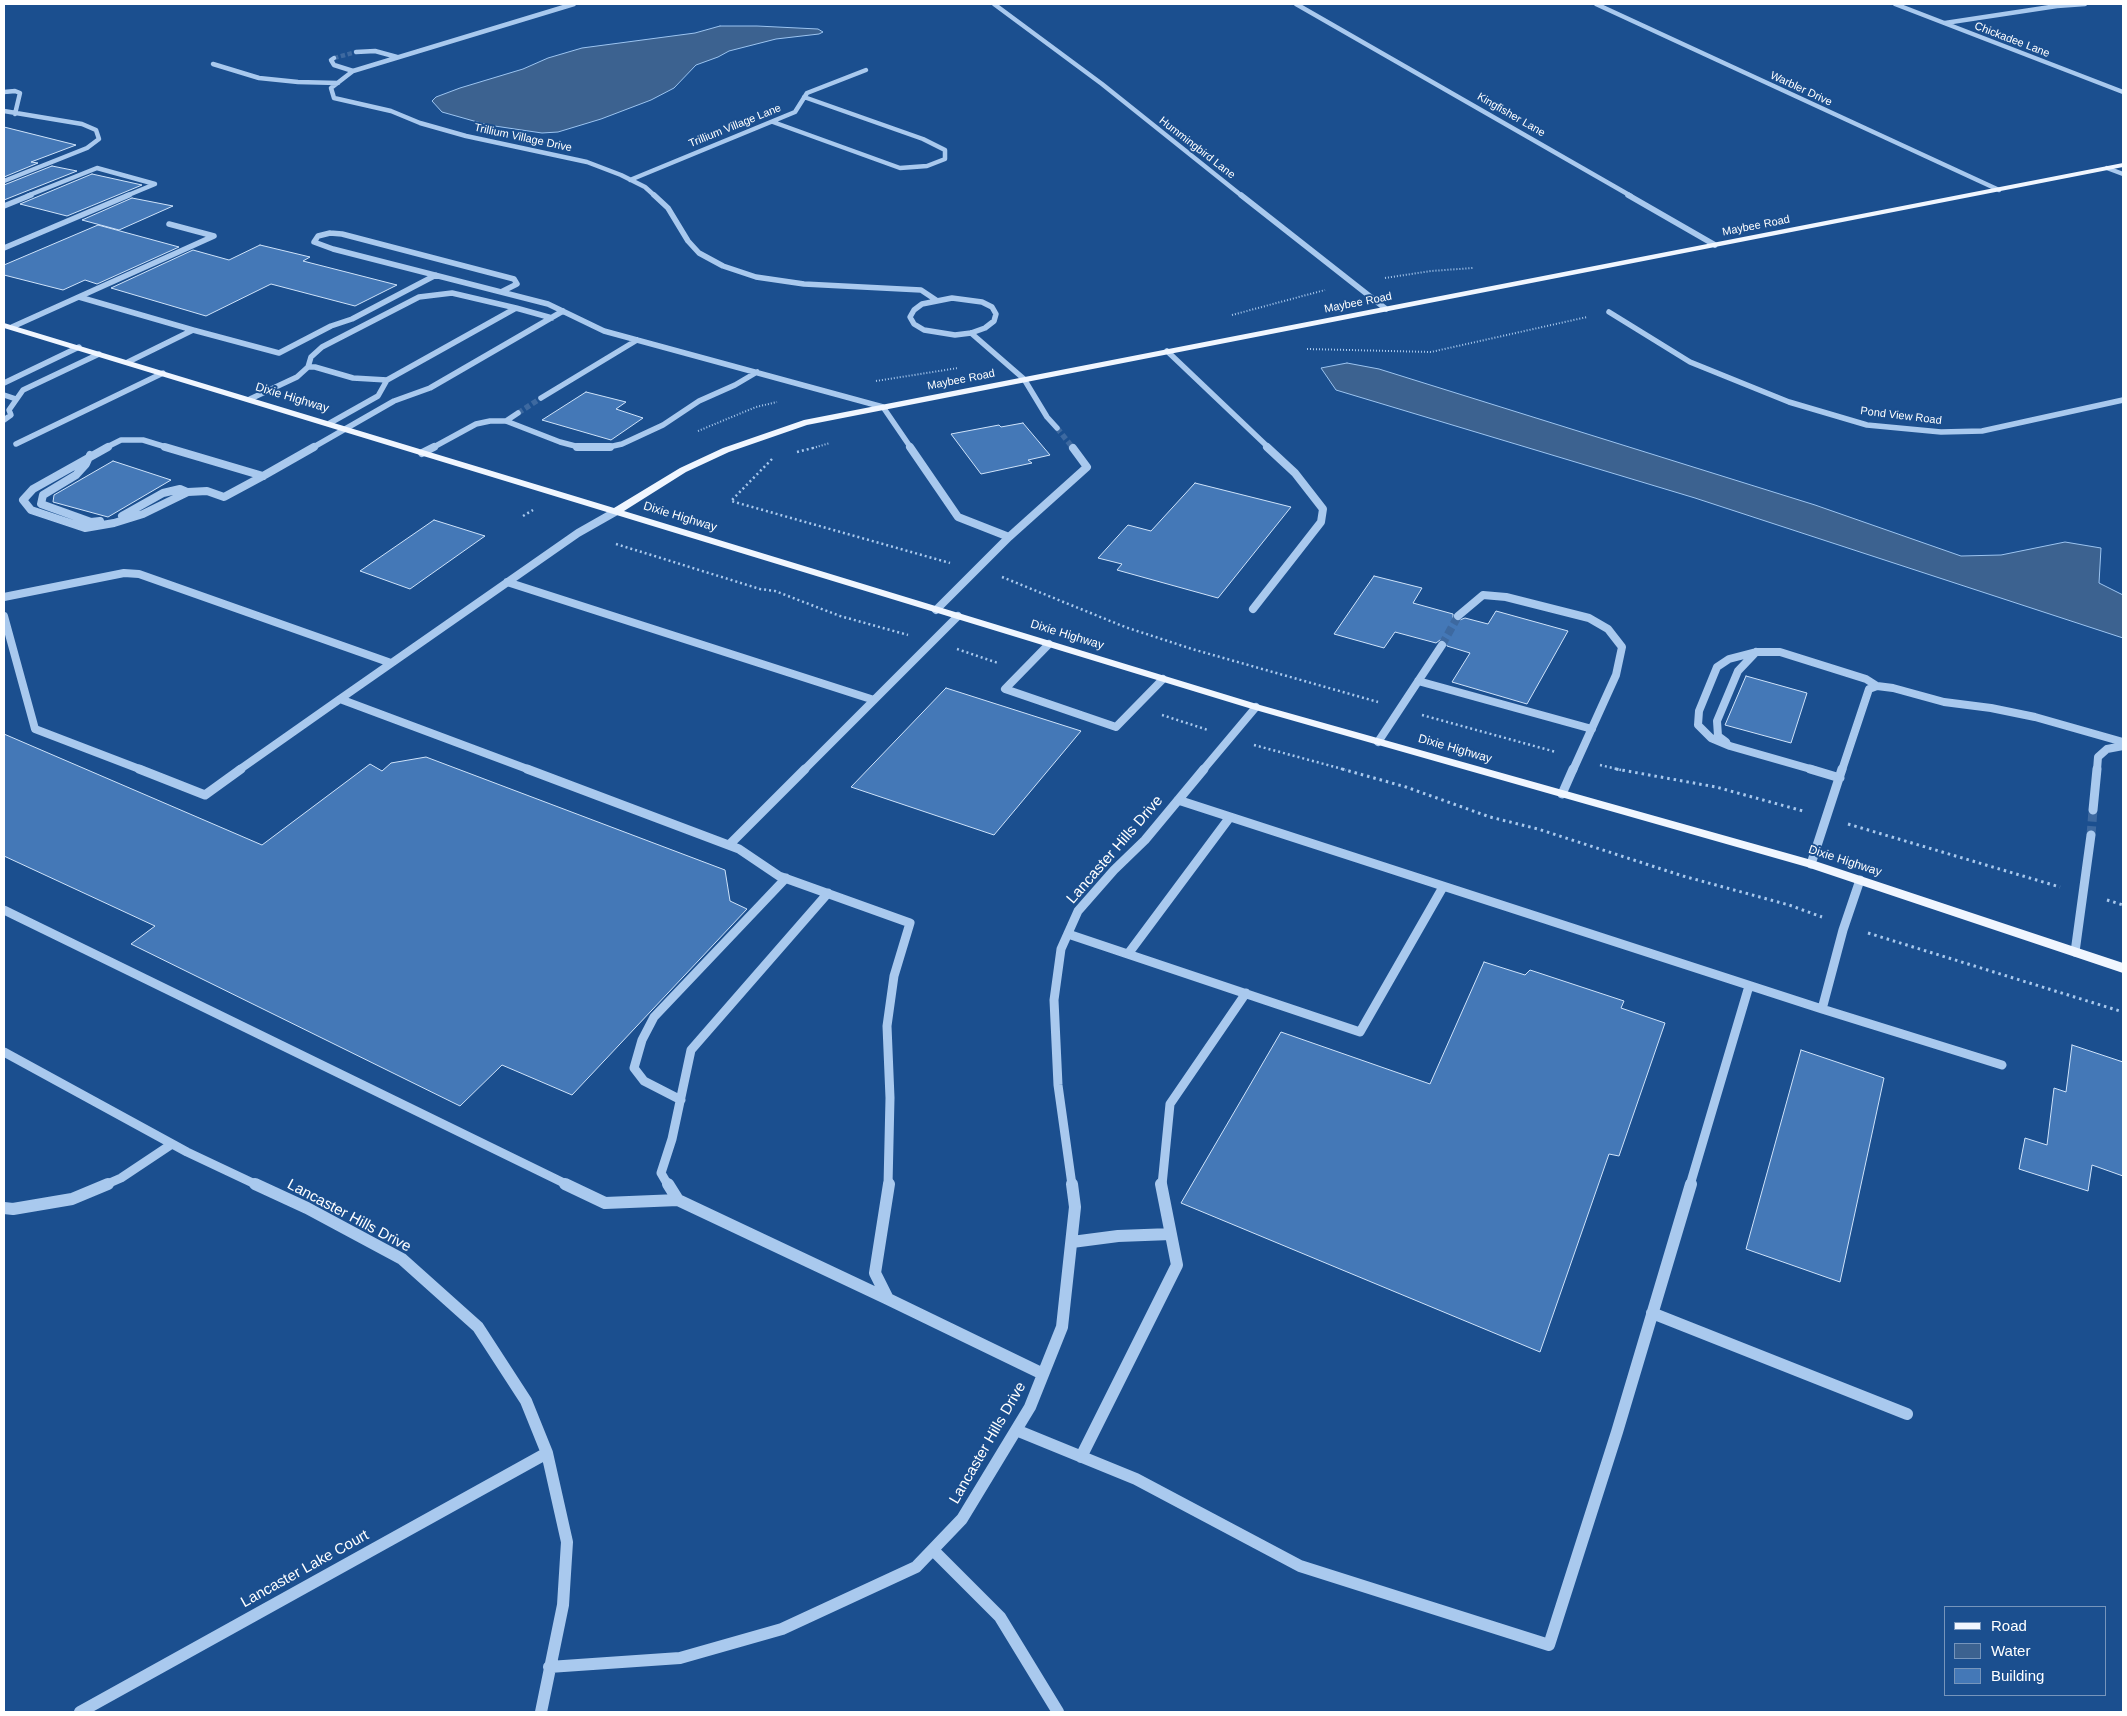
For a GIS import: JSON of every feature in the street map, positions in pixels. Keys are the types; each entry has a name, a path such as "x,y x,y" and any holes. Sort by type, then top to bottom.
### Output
{"main road":[{"name":"Maybee Road","path":"615,512 683,470 726,450 804,423 883,406 2123,165"},
{"name":"Dixie Highway","path":"8,326 1256,707 1811,864 2123,968"}],"street":[{"path":"213,64 259,78 298,82 338,83 353,71 574,4"},
{"name":"Hummingbird Lane","path":"994,4 1102,84 1386,309"},
{"name":"Kingfisher Lane","path":"1296,4 1714,245"},
{"name":"Warbler Drive","path":"1596,4 1999,190"},
{"name":"Chickadee Lane","path":"1895,4 2123,92"},
{"path":"1944,23 2049,7 2085,4"},
{"path":"356,52 375,51 397,57"},
{"path":"334,58 331,60 334,65 353,71"},
{"name":"Trillium Village Lane","path":"630,180 795,112 807,93 866,70"},
{"name":"Trillium Village Drive","path":"338,83 331,88 334,98 342,102 391,111 420,123 466,136 587,162 645,187 668,208 688,241 699,253 722,266 756,277 804,284 921,290 936,300"},
{"path":"4,92 15,91 20,94 15,114"},
{"path":"773,122 900,168 927,166 945,158 945,150 923,139 804,97"},
{"path":"4,111 82,124 96,130 99,139 87,148 4,181"},
{"path":"4,206 97,168 155,184 4,248"},
{"path":"2107,168 2123,174"},
{"path":"8,326 214,236 169,224"},
{"path":"501,292 517,284 514,279 342,234 330,233 318,236 314,242 333,249 436,275 501,292 548,304 604,331 883,406 958,517 1009,537"},
{"path":"78,297 279,353 331,326 352,319 436,275"},
{"path":"308,368 311,357 322,347 411,301 430,297 452,293 552,318"},
{"name":"Trillium Village Drive","path":"968,298 992,307 996,314 994,321 985,328 972,332 938,334 924,330 914,324 910,317 914,310 922,304 936,300 968,298"},
{"path":"330,423 378,396 387,380 516,308"},
{"path":"263,476 144,440 121,440 90,455 33,489 23,500 31,510 85,528 114,523 143,514 188,492 207,491 224,497 263,476 394,401 430,388 563,311"},
{"name":"Pond View Road","path":"1609,312 1690,362 1789,402 1867,425 1941,432 1982,431 2123,400"},
{"path":"128,362 193,330"},
{"path":"972,332 1024,379 1047,417 1057,428"},
{"path":"541,398 637,340"},
{"path":"4,382 79,347"},
{"path":"1167,351 1295,473 1323,510 1321,522 1253,609"},
{"path":"4,420 11,415 6,411 23,390 99,354"},
{"path":"250,400 297,377 308,368 315,367 353,378 387,380"},
{"path":"422,453 476,424 490,421 506,421 560,442 579,447 603,448 622,444 663,425 699,401 735,385 757,372"},
{"path":"16,444 163,373"},
{"path":"4,395 16,399"},
{"path":"506,421 518,413"},
{"path":"936,610 1009,537 1087,467 1073,448"},
{"path":"90,455 86,464 76,475 43,495 41,504 91,522 108,521 125,515 163,493 180,489 188,492"},
{"path":"4,616 35,729 206,795 578,532 615,512"},
{"path":"4,597 124,573 139,574 391,663"},
{"path":"507,582 874,700"},
{"path":"1458,616 1484,595 1506,597 1589,618 1608,628 1622,647 1616,675 1562,794"},
{"path":"729,845 958,616"},
{"path":"1049,644 1005,689 1116,727 1163,679"},
{"path":"1378,742 1442,645"},
{"path":"1730,746 1718,736 1717,721 1738,671 1756,652"},
{"path":"1840,778 1730,746 1711,738 1698,725 1699,711 1717,667 1729,659 1756,652 1780,652 1866,679 1877,686 1893,688 1944,702 1991,708 2035,718 2123,744"},
{"path":"1418,681 1592,729"},
{"path":"1811,864 1868,689 1877,686"},
{"path":"340,699 729,845 786,878 910,923 894,976 887,1026 890,1098 890,1174 875,1273 888,1299"},
{"name":"Lancaster Hills Drive","path":"549,1667 680,1658 782,1629 916,1568 962,1519 1030,1407 1062,1327 1075,1207 1058,1085 1054,1000 1061,949 1078,911 1114,870 1145,840 1256,707"},
{"path":"2093,810 2098,756 2107,749 2123,744"},
{"path":"1178,800 1749,986 2002,1065"},
{"path":"1128,954 1230,817"},
{"path":"2075,952 2091,836"},
{"path":"681,1100 644,1081 634,1068 642,1040 654,1017 786,878"},
{"path":"1822,1009 1845,925 1860,880"},
{"path":"1068,934 1360,1032 1443,887"},
{"path":"678,1200 661,1173 672,1139 691,1050 828,894"},
{"path":"4,910 604,1203 678,1200 1043,1374"},
{"path":"1016,1430 1136,1479 1300,1566 1549,1645 1618,1432 1749,986"},
{"path":"1082,1457 1177,1265 1161,1181 1170,1104 1246,993"},
{"name":"Lancaster Hills Drive","path":"4,1052 172,1144 306,1208 402,1259 478,1328 526,1401 547,1454 567,1542 563,1605 541,1712"},
{"path":"4,1208 13,1209 72,1199 121,1178 172,1144"},
{"path":"1072,1242 1118,1236 1171,1234"},
{"path":"1652,1313 1907,1414"},
{"name":"Lancaster Lake Court","path":"80,1712 547,1454"},
{"path":"933,1550 1000,1617 1058,1712"}],"path":[{"path":"1302,348 1431,352 1609,312"},
{"path":"792,453 830,443"},
{"path":"731,501 773,458"},
{"path":"524,516 534,510"},
{"path":"616,544 760,589 775,591 840,616 957,650"},
{"path":"1276,752 1406,787 1490,817 1600,848 1683,876 1789,905 1879,937 2123,1012"}],"water":[{"path":"720,26 818,29 823,32 776,39 729,51 696,65 674,88 651,100 601,119 558,132 542,133 488,125 442,112 432,101 436,97 460,88 523,69 548,58 582,48 695,33"},
{"path":"1347,363 1379,369 1815,505 1961,556 2001,555 2065,542 2101,548 2099,583 2123,595 2123,638 1695,498 1336,390 1321,368"}],"building":[{"path":"4,127 76,145 31,162 38,163 4,177"},
{"path":"52,166 77,171 4,200 4,185"},
{"path":"92,174 142,185 67,216 20,204"},
{"path":"132,198 173,206 119,230 82,220"},
{"path":"98,225 179,247 97,284 85,280 63,290 4,275 4,265"},
{"path":"260,245 310,257 303,261 397,285 355,306 271,284 206,316 111,288 193,250 229,260"},
{"path":"586,392 626,402 616,409 643,418 611,440 542,420"},
{"path":"1023,423 1050,455 1028,460 1032,463 981,474 951,434 999,425 1001,427"},
{"path":"113,461 171,480 108,517 53,502 54,495"},
{"path":"1195,483 1291,507 1218,598 1117,570 1122,564 1098,558 1128,525 1151,531"},
{"path":"434,520 485,536 410,589 360,571"},
{"path":"1374,576 1422,588 1413,603 1453,614 1453,619 1457,621 1465,618 1488,624 1496,611 1568,631 1527,704 1452,682 1470,653 1447,646 1445,640 1440,640 1436,643 1395,632 1384,648 1334,634"},
{"path":"1746,676 1807,693 1791,743 1725,725"},
{"path":"946,688 1081,731 994,835 851,787"},
{"path":"4,734 262,845 370,764 382,771 391,763 426,757 725,870 730,901 747,909 572,1095 502,1065 460,1106 131,944 155,926 4,856"},
{"path":"1484,962 1525,975 1530,970 1624,1001 1621,1008 1665,1023 1619,1156 1609,1154 1540,1352 1181,1203 1281,1032 1430,1084"},
{"path":"2072,1045 2123,1062 2123,1176 2092,1165 2088,1191 2019,1169 2025,1138 2047,1145 2054,1088 2066,1092"},
{"path":"1801,1050 1884,1078 1840,1282 1746,1249"}],"tunnel":[{"path":"334,58 356,52"},
{"path":"518,413 541,398"},
{"path":"1057,428 1072,447"},
{"path":"1442,645 1458,616"},
{"path":"2091,835 2093,810"}]}
